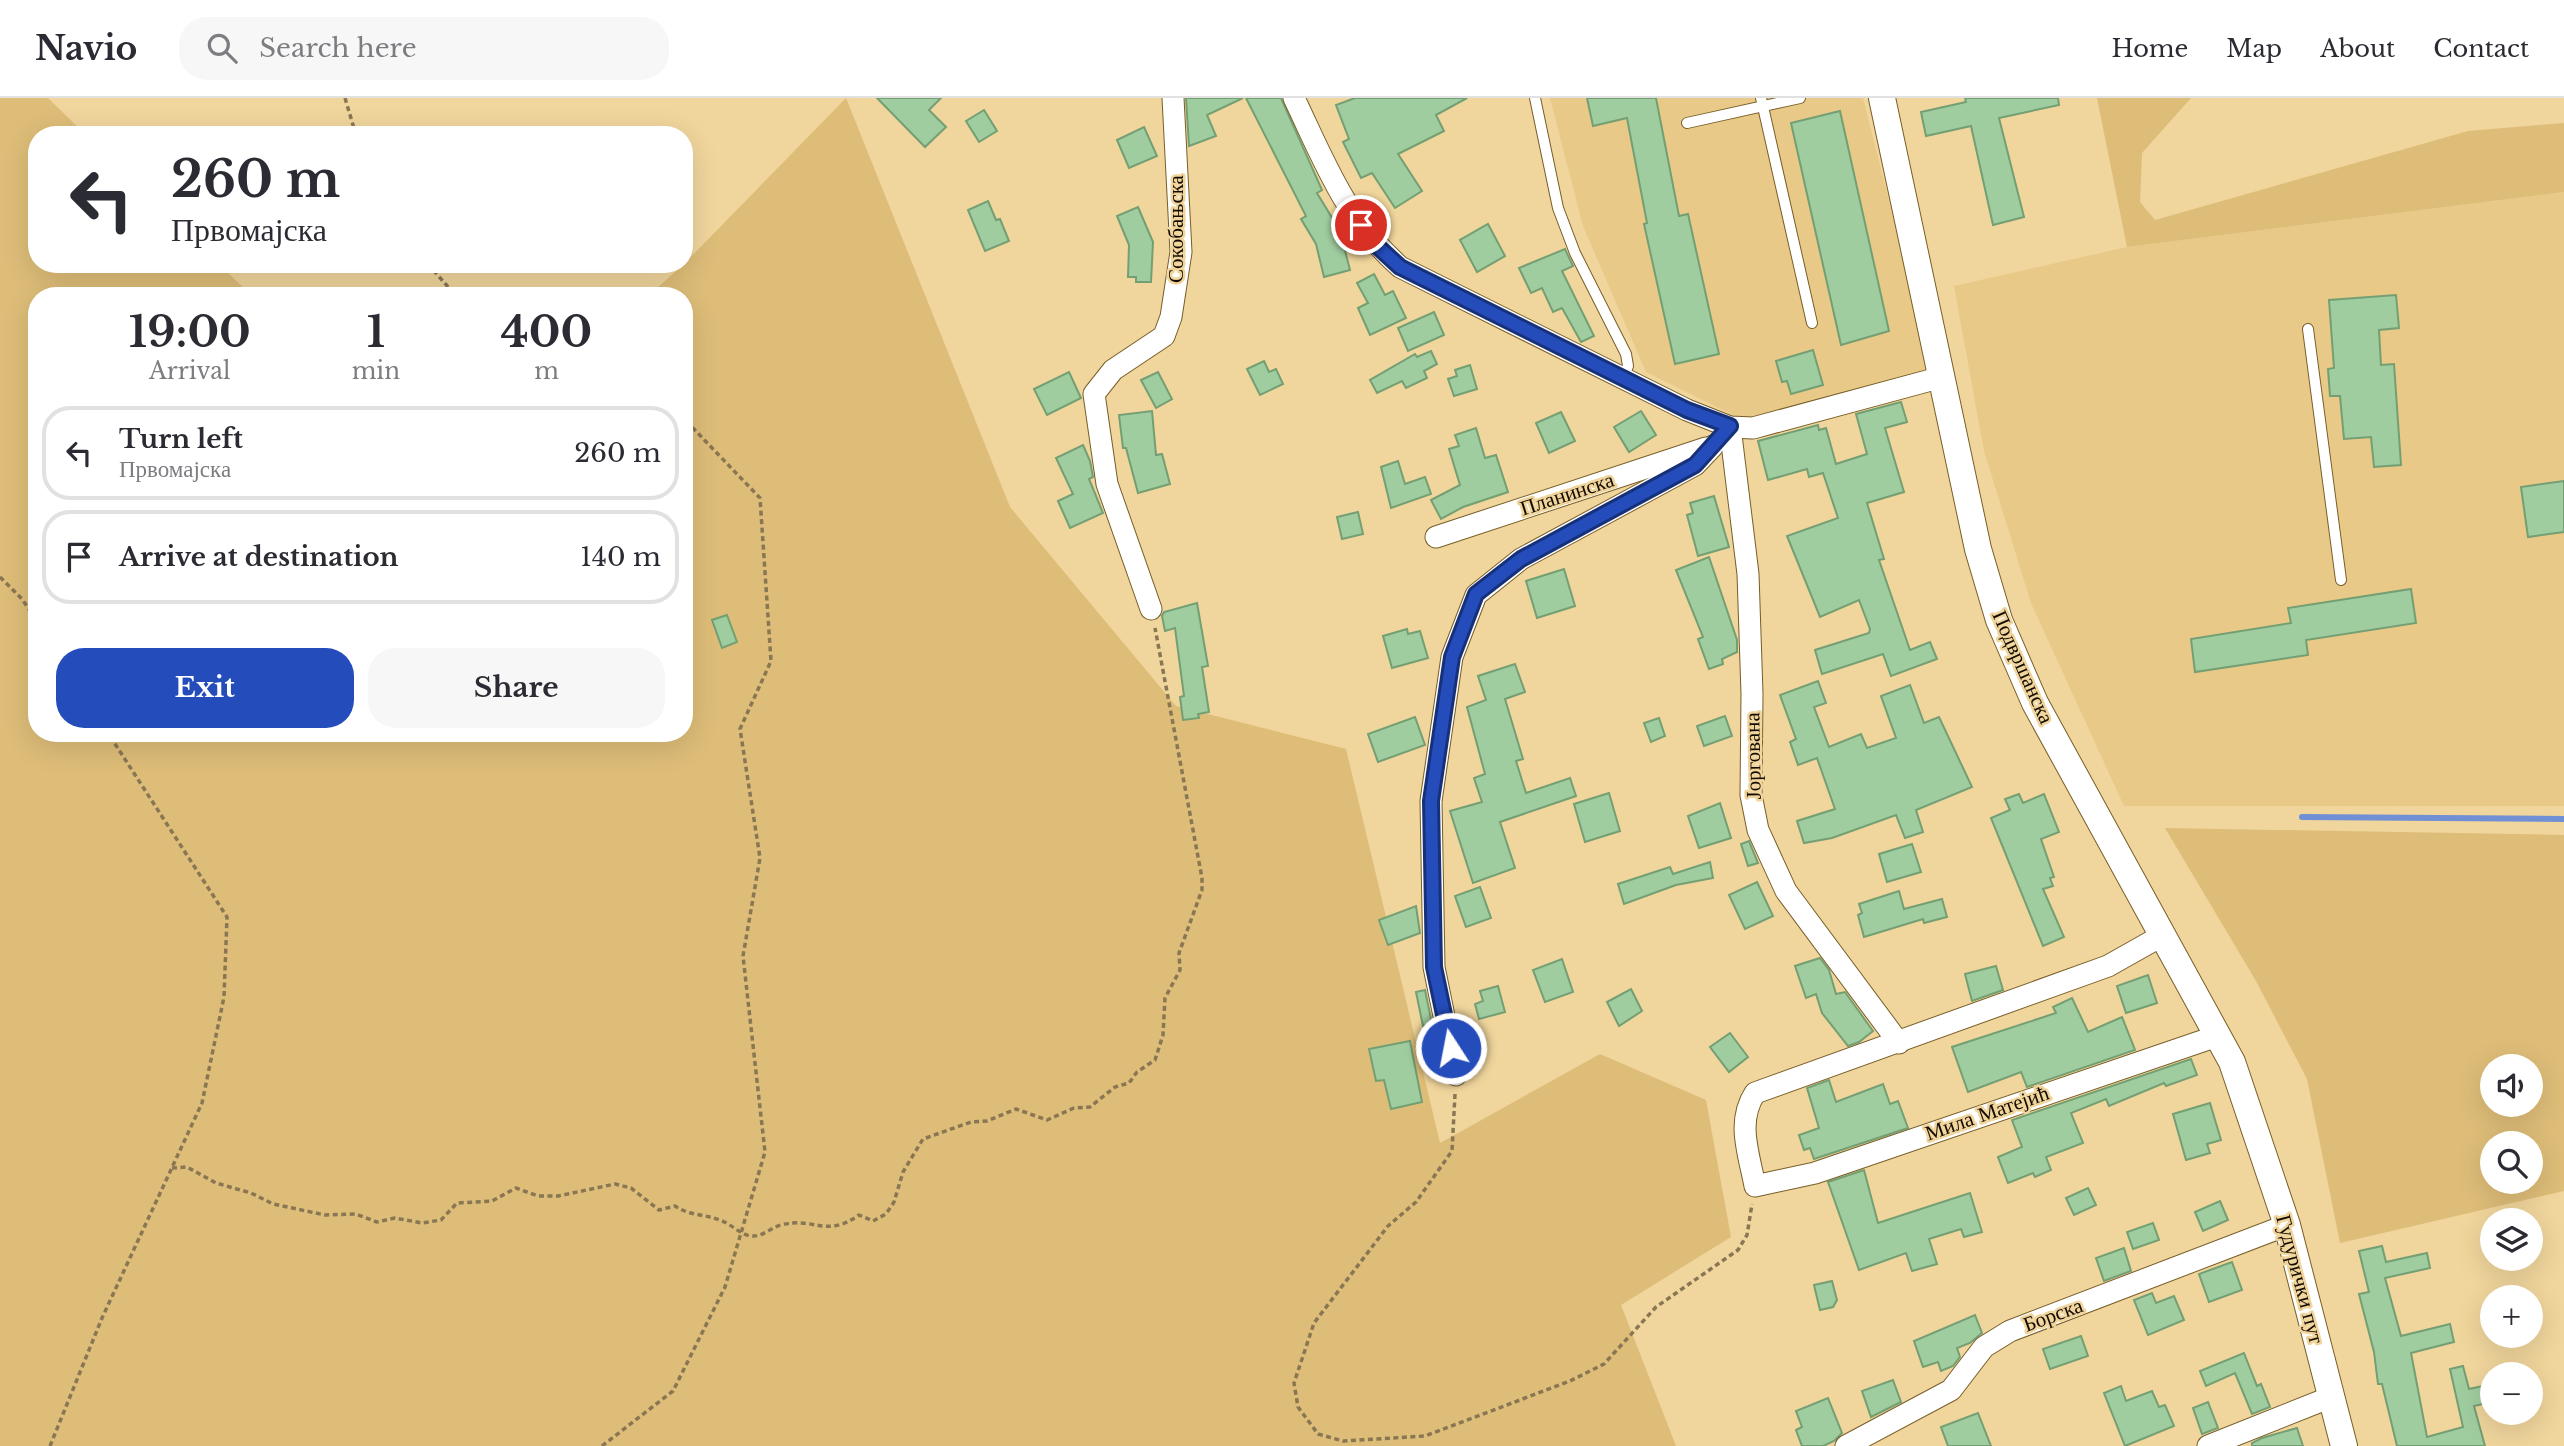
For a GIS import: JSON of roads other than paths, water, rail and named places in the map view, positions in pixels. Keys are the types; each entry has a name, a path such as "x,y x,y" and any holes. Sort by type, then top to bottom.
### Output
{"street":[{"name":"Сокобањска","path":"1151,609 1107,484 1094,394 1113,370 1164,336 1171,317 1181,252 1173,98"},
{"path":"1294,98 1346,205 1376,245 1400,267 1687,410 1730,426 1753,428 1942,377"},
{"name":"Подвршанска","path":"1882,98 1978,549 1999,620 2035,703 2232,1062 2251,1113"},
{"path":"1456,1074 1434,967 1431,801 1452,657 1476,594 1521,559 1695,465 1730,426"},
{"name":"Јоргована","path":"1730,426 1748,574 1752,694 1751,795 1758,830 1786,891 1899,1043"},
{"name":"Планинска","path":"1436,537 1713,446"},
{"path":"1899,1043 2108,966 2163,935"},
{"name":"Мила Матејић","path":"1899,1043 1755,1093 1745,1108 1744,1127 1755,1186 1815,1173 2217,1036"},
{"name":"Гудурички пут","path":"2251,1113 2287,1225 2344,1446"},
{"name":"Борска","path":"1846,1446 1951,1390 1984,1347 2010,1331 2287,1225"},
{"path":"2208,1446 2331,1397"}],"lane":[{"path":"1535,98 1558,208 1575,253 1626,354 1628,366 1623,378"},
{"path":"1687,123 1761,102 1800,98"},
{"path":"1761,102 1812,323"},
{"path":"2308,329 2340,580"}],"waterway":[{"path":"2302,817 2564,819"}]}
